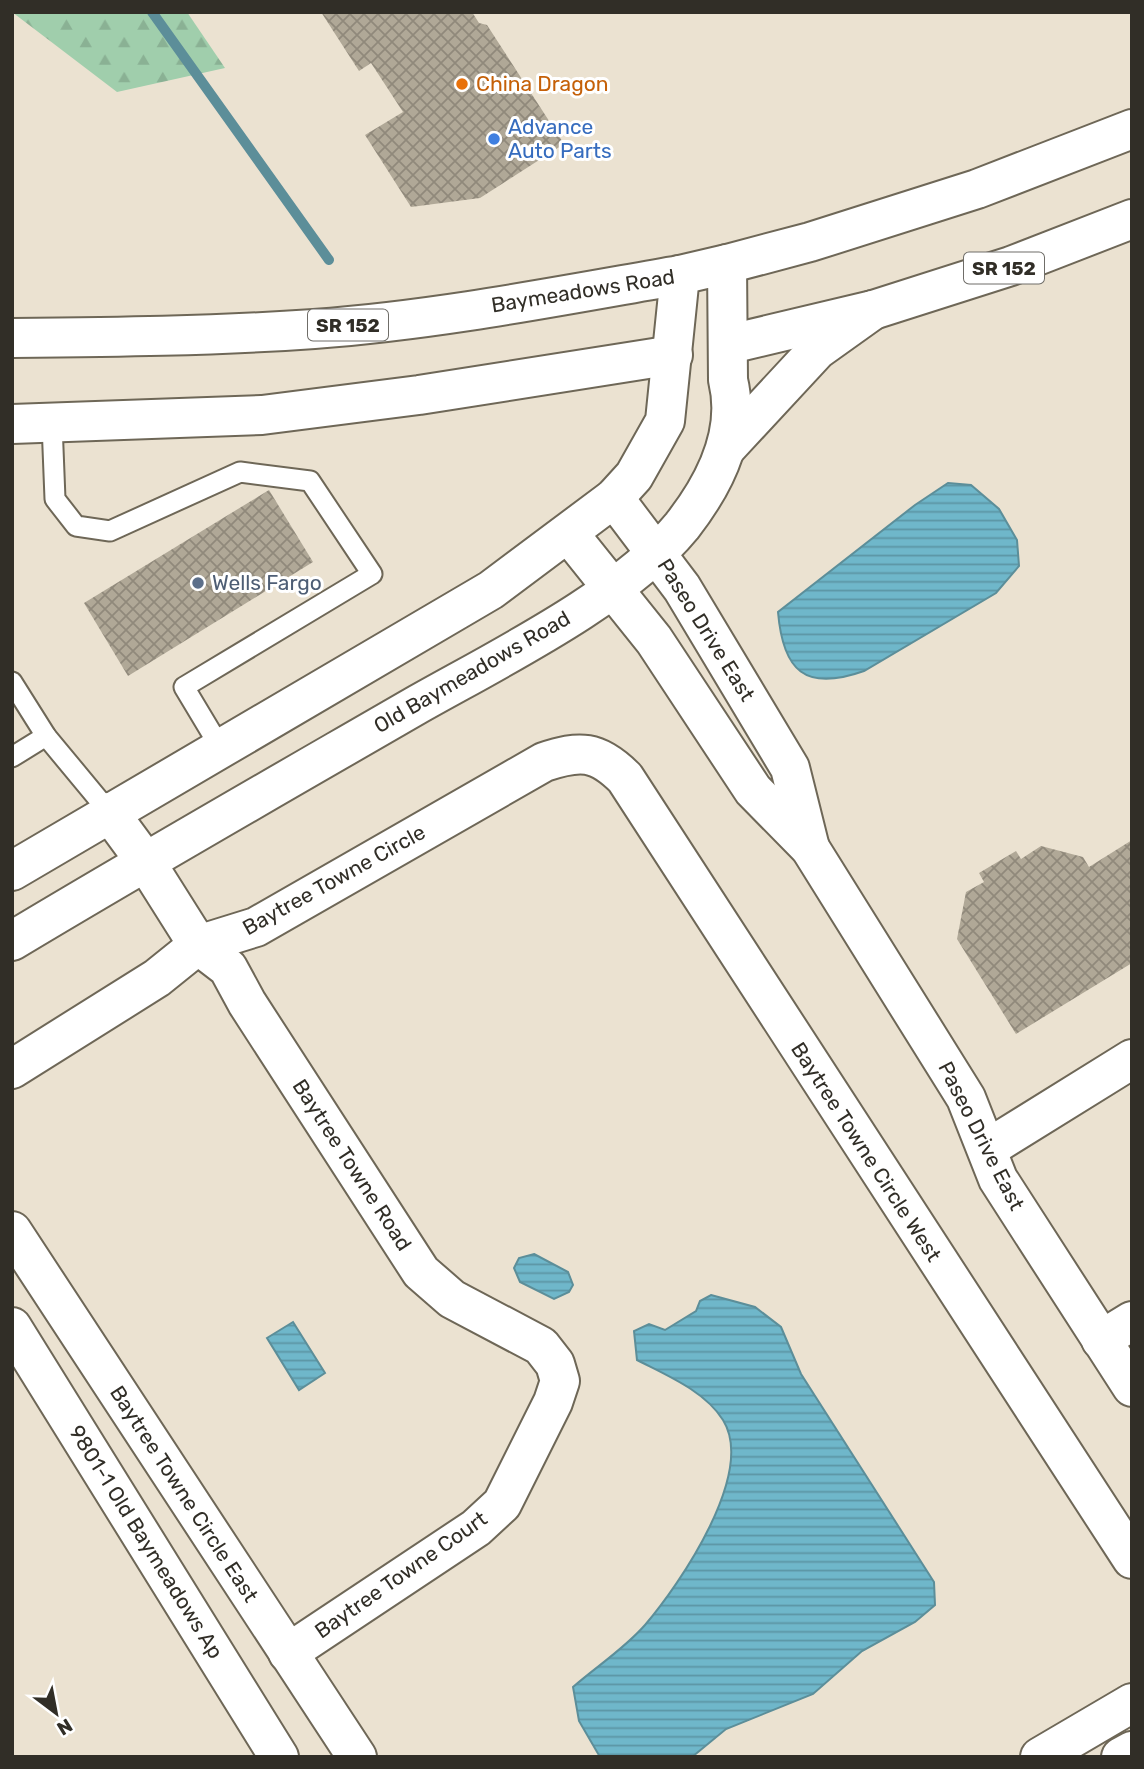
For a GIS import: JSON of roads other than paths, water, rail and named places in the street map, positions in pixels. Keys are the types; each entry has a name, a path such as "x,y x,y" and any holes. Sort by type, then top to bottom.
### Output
{"street":[{"name":"Baymeadows Road","path":"12,338 141,337 316,328 544,299 680,275 810,242 977,189 1132,129"},
{"name":"SR 152","path":"12,424 262,415 419,395 673,355 873,310 1011,266 1132,219"},
{"name":"Old Baymeadows Road","path":"12,941 145,861 539,636 613,587 657,551 681,526 711,483 727,447 733,398 728,380 730,344 727,264"},
{"path":"12,871 491,590 614,498 634,476 665,421 680,275"},
{"path":"727,447 817,350 873,310"},
{"name":"Paseo Drive East","path":"614,498 657,551 682,588 790,768 810,848"},
{"name":"Paseo Drive East","path":"569,534 654,640 753,790 810,848 966,1098 998,1179 1116,1331 1132,1387"},
{"name":"Baytree Towne Circle","path":"12,1069 157,978 198,945 256,927 544,762 567,754 592,754"},
{"name":"Baytree Towne Circle West","path":"592,754 610,764 625,778 1132,1559"},
{"name":"Baytree Towne Road","path":"109,812 145,861 198,945 228,968 247,1003 421,1272 452,1298 541,1346 555,1364 559,1381 553,1402 508,1492"},
{"path":"987,1149 1132,1059"},
{"name":"Baytree Towne Circle East","path":"12,1231 357,1757"},
{"name":"9801-1 Old Baymeadows Ap","path":"12,1327 279,1757"},
{"name":"Baytree Towne Court","path":"288,1653 477,1528 502,1504 508,1492"},
{"path":"1040,1757 1132,1703"},
{"path":"1121,1757 1132,1751"}],"lane":[{"path":"52,423 55,499 76,526 110,531 240,472 310,481 372,574 184,687 220,747"},
{"path":"12,682 46,736 109,812"},
{"path":"12,757 46,736"}],"water":[{"path":"948,483 971,485 999,509 1017,540 1019,566 996,593 864,671 826,679 801,672 785,649 778,612 915,505"},
{"path":"534,1254 568,1272 573,1285 569,1292 554,1299 520,1282 514,1268 519,1258"},
{"path":"711,1295 755,1307 781,1327 801,1374 934,1582 935,1605 915,1622 862,1651 813,1694 726,1729 692,1757 600,1757 579,1721 573,1687 637,1634 660,1607 710,1527 730,1469 731,1442 723,1420 696,1392 637,1360 634,1331 649,1324 665,1330 696,1311 700,1301"},
{"path":"293,1322 325,1373 299,1390 267,1338"}],"waterway":[{"path":"152,12 329,260"}],"place":[{"name":"China Dragon","path":"462,84"},
{"name":"Advance Auto Parts","path":"494,139"},
{"name":"Wells Fargo","path":"198,583"}]}
